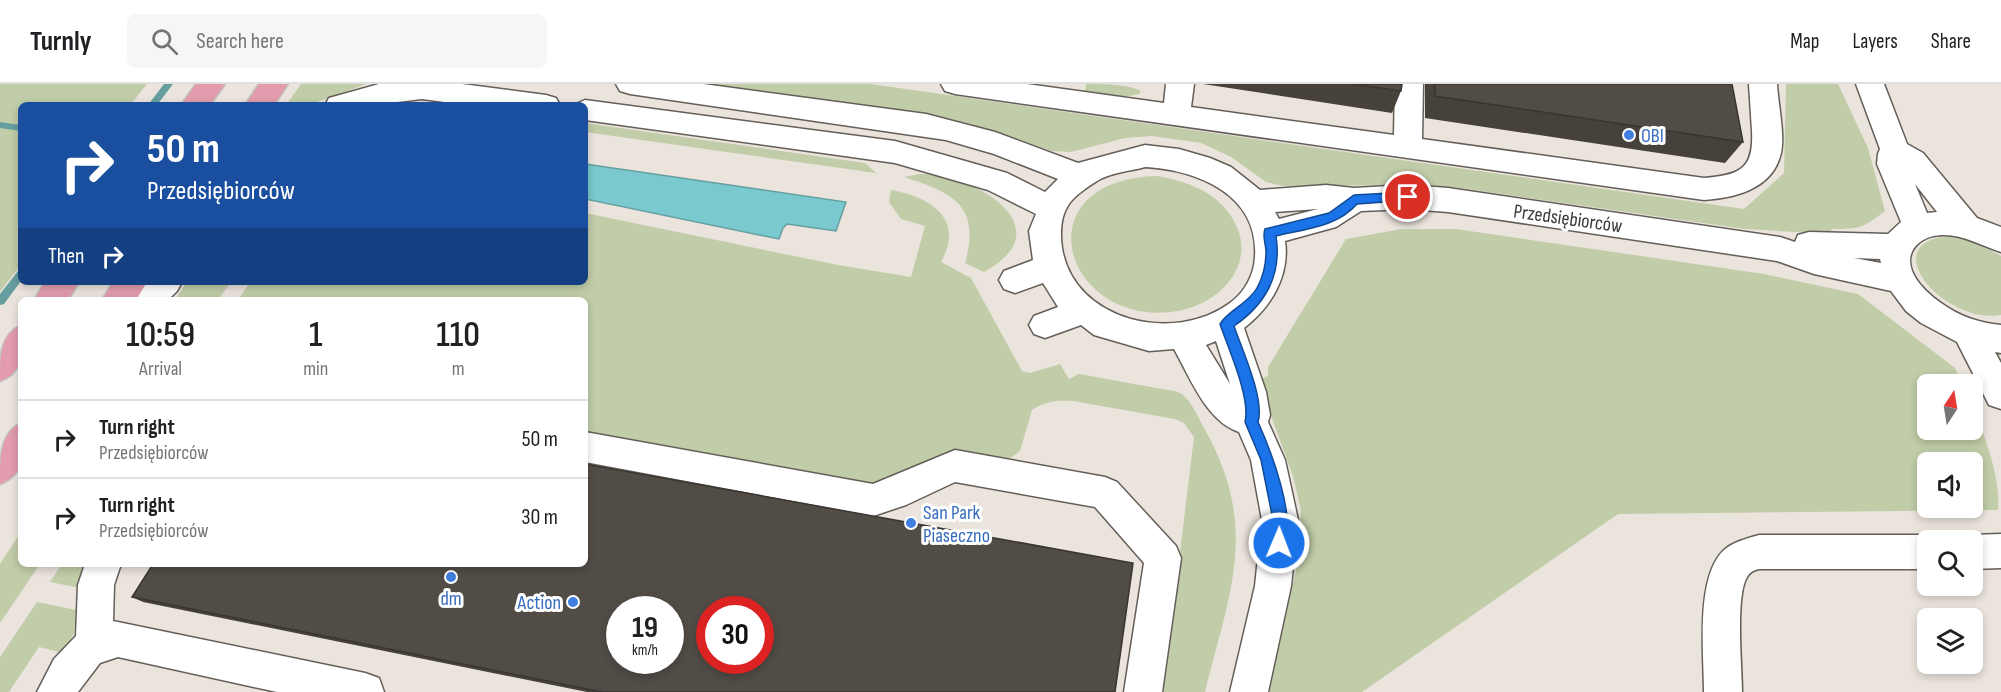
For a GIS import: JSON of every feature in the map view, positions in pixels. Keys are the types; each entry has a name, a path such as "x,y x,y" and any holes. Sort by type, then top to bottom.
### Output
{"main road":[{"path":"197,102 211,84"},
{"path":"261,102 274,84"},
{"path":"0,367 18,343"},
{"path":"0,468 18,442"}],"street":[{"path":"630,84 949,129 1009,146 1079,176"},
{"path":"955,84 1704,189 1721,189 1742,183 1759,170 1765,162 1767,151 1763,84"},
{"path":"1176,114 1180,84"},
{"path":"1408,147 1409,84"},
{"path":"1870,84 1888,137 1896,151 1913,161 1967,227"},
{"path":"349,102 372,95 422,89 523,102"},
{"path":"588,110 895,152 997,181 1051,208"},
{"path":"1896,151 1892,154 1892,164 1908,237 1896,267 1901,280 1924,308 1941,320 1970,333 2001,339"},
{"path":"1168,157 1191,162 1213,170 1232,182 1253,202 1270,232 1272,253 1270,274 1261,293 1246,310 1227,324 1203,333 1149,337 1122,332 1097,321 1084,311 1059,288 1048,268 1044,247 1044,227 1051,208 1063,190 1079,176 1099,165 1122,158 1168,157"},
{"name":"Przedsiębiorców","path":"1253,202 1326,197 1354,200 1408,197 1448,200 1780,249 1814,262 1901,280"},
{"path":"1270,232 1332,217 1344,211 1354,200"},
{"name":"Przedsiębiorców","path":"1780,249 1796,244 1908,237 1941,224 1967,227 2001,240"},
{"path":"1016,280 1048,268"},
{"path":"150,297 163,285"},
{"path":"1045,325 1084,311"},
{"path":"1227,324 1249,392 1253,415 1251,422 1268,460 1280,520 1273,586 1249,692"},
{"path":"1970,333 2001,396"},
{"path":"1184,336 1229,409 1243,420 1251,422"},
{"path":"588,448 873,500 885,498 940,470 955,466 1105,492 1163,558 1143,692"},
{"path":"1983,552 2001,551"},
{"path":"1723,692 1724,589 1734,565 1744,556 1760,552 1917,552"},
{"path":"94,644 96,585 102,567"},
{"path":"56,692 77,658 94,644 118,639 365,692"}],"green space":[{"path":"0,84 147,84 132,102 18,102 18,268 0,292"},
{"path":"301,84 366,84 317,102 288,102"},
{"path":"687,84 871,84 1744,209 1784,173 1786,84 1838,84 1868,148 1885,211 1861,226 1832,229 1829,234 1745,229 1460,188 1415,185 1283,186 1266,182 1231,157 1201,143 1152,136 1125,138 1071,152 1052,151 989,130"},
{"path":"1086,84 1107,84 1141,91 1139,94 1132,95 1105,95 1085,92"},
{"path":"588,123 865,163 876,173 588,132"},
{"path":"919,174 941,176 963,183 985,193 1002,206 1014,221 1016,238 1007,255 984,272 965,263 969,244 966,215 949,196 904,177"},
{"path":"1158,176 1194,186 1209,194 1223,206 1236,224 1241,242 1240,259 1234,275 1223,288 1208,300 1191,308 1171,312 1134,310 1104,296 1083,275 1072,250 1073,224 1087,200 1115,183"},
{"path":"891,190 919,198 940,212 949,234 941,262 971,278 1022,371 1030,373 1060,364 1069,379 1079,374 1175,391 1186,398 1193,408 1221,464 1231,497 1236,528 1235,559 1230,590 1205,692 1163,692 1194,437 1184,423 1175,419 1073,401 1052,402 1032,410 1020,451 1010,458 882,486 588,437 588,297 240,297 248,285 588,285 588,214 838,265 911,277 925,226 901,219 889,202"},
{"path":"1402,229 1456,229 1764,274 1858,294 1955,368 1958,374 1917,374 1917,440 1983,440 1983,433 1995,471 1998,510 1983,510 1983,452 1917,452 1917,511 1618,514 1362,692 1269,692 1298,561 1301,511 1293,476 1258,380 1268,376 1268,367 1346,239"},
{"path":"1953,236 1978,243 2001,256 2001,315 1979,315 1958,307 1939,295 1924,280 1917,265 1918,251 1929,241"},
{"path":"185,285 229,285 220,297 177,297"},
{"path":"18,537 18,567 38,567 0,623 0,564"},
{"path":"60,567 90,567 80,588 50,582"},
{"path":"37,602 76,610 74,633 64,653 39,647 9,692 0,692 0,657"}],"water":[{"path":"588,164 846,202 836,231 787,224 779,239 588,200"}],"building":[{"path":"1352,84 1402,84 1401,91"},
{"path":"1435,84 1732,84 1743,142 1435,96"},
{"path":"588,465 1133,563 1115,692 602,692 132,597 151,567 588,567"}],"waterway":[{"path":"154,102 169,84"},
{"path":"0,125 18,128"},
{"path":"0,301 18,278"}],"place":[{"name":"OBI","path":"1629,135"},
{"name":"San Park Piaseczno","path":"911,523"},
{"name":"dm","path":"451,577"},
{"name":"Action","path":"573,602"}],"route":[{"path":"1279,543 1280,520 1268,460 1251,422 1253,415 1249,392 1227,324 1246,310 1261,293 1270,274 1272,253 1270,232 1295,228 1332,217 1344,211 1354,200 1408,197"}]}
